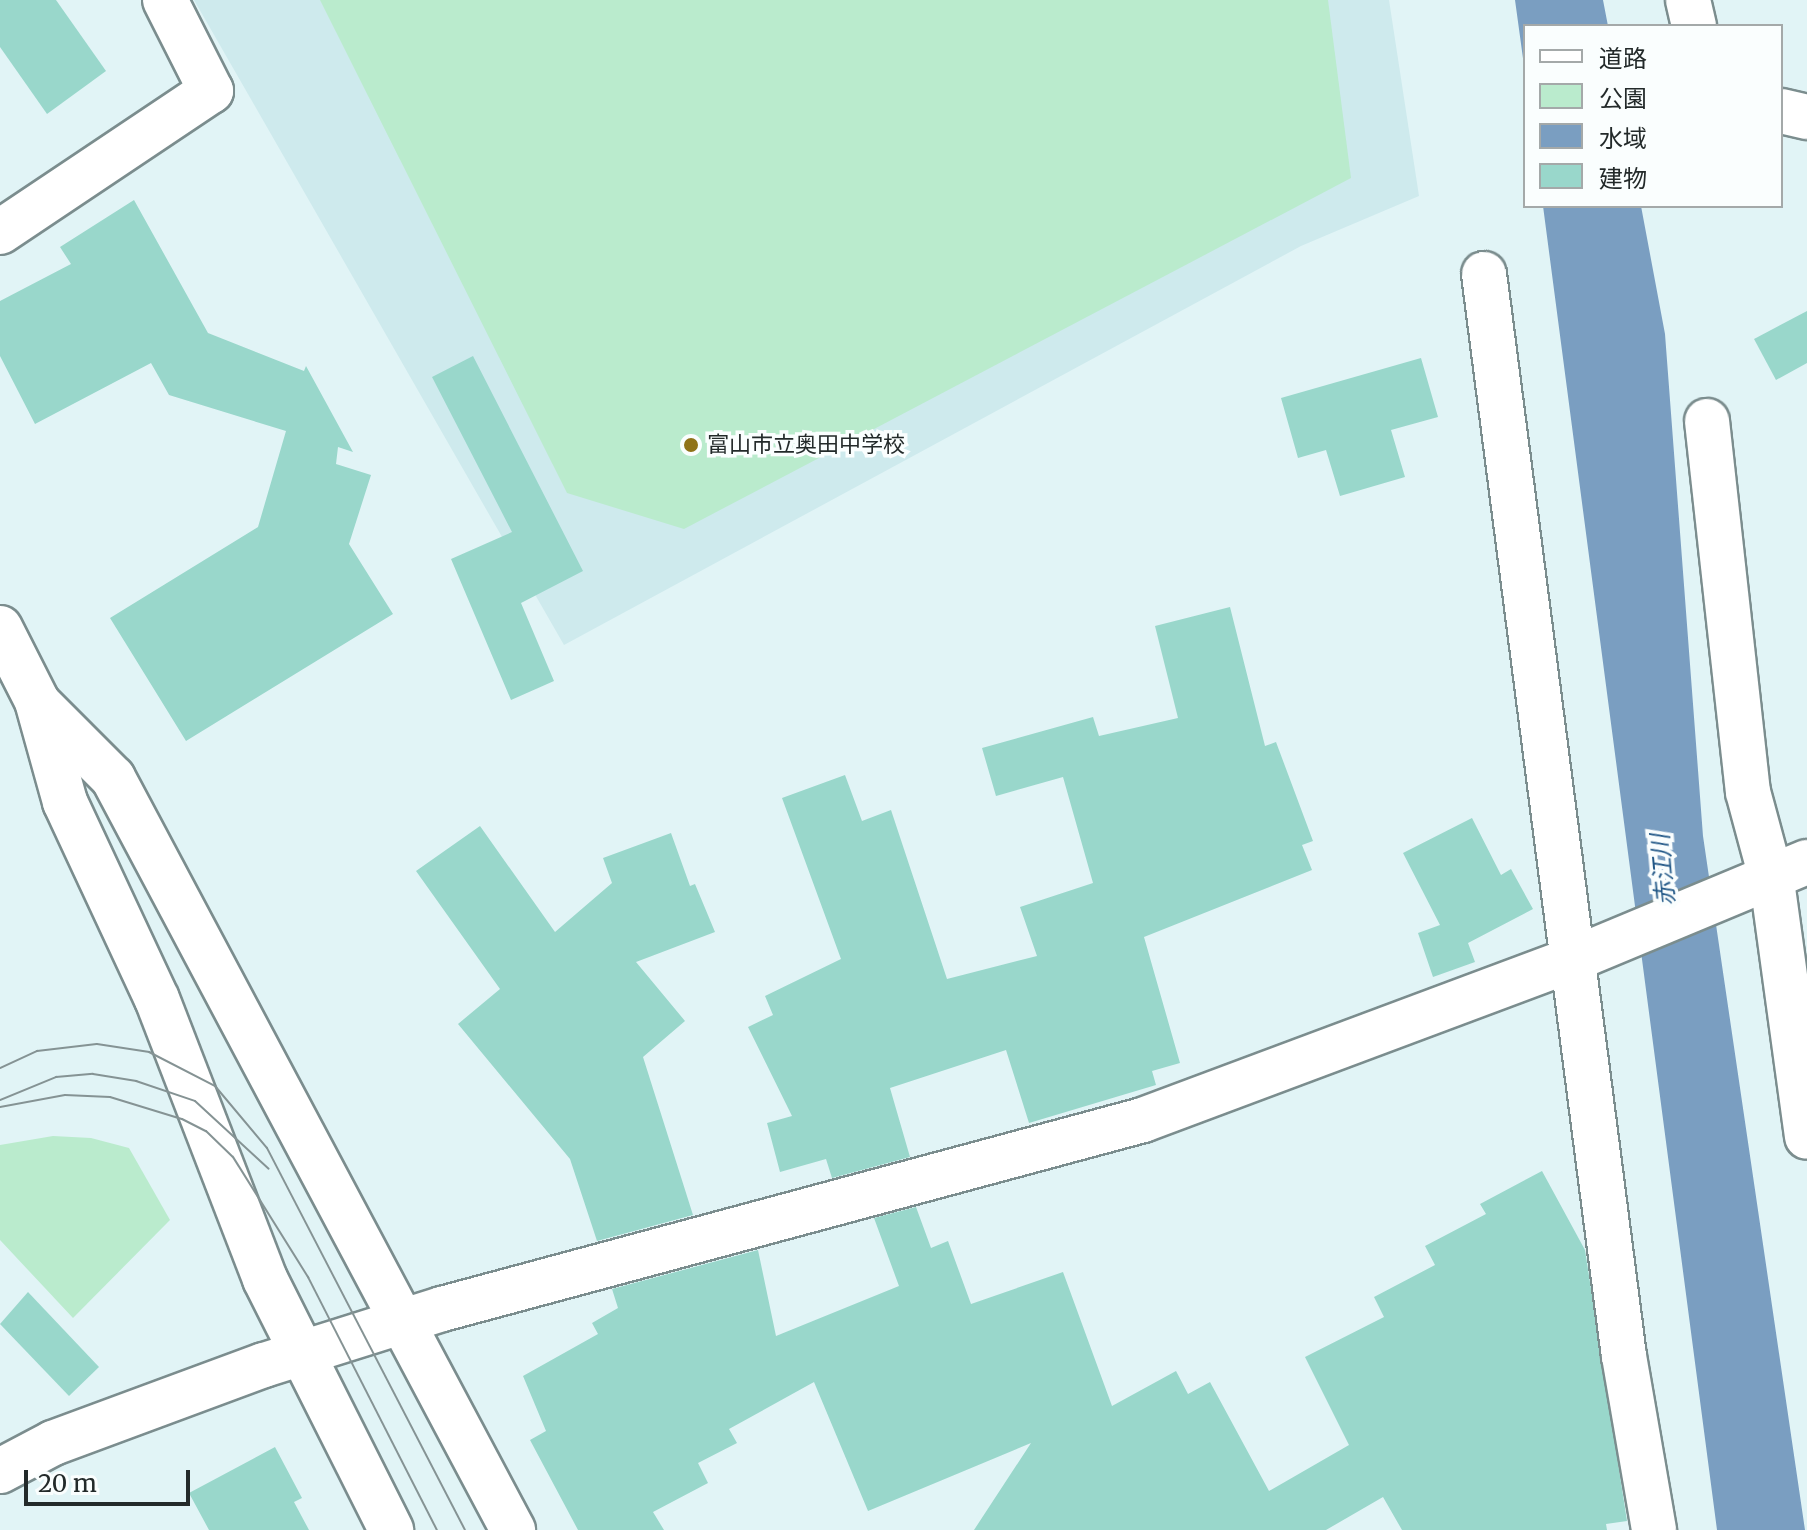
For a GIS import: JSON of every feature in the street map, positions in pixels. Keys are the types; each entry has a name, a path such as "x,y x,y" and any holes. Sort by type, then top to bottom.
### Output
{"street":[{"path":"0,232 211,91 165,0"},
{"path":"1688,0 1694,24"},
{"path":"1783,111 1807,117"},
{"path":"1484,274 1576,958 1624,1356 1654,1530"},
{"path":"1707,421 1748,792 1773,878 1807,1137"},
{"path":"0,628 37,701 65,802 157,999 235,1208 300,1353 391,1530"},
{"path":"37,701 113,778 513,1530"},
{"path":"0,1471 53,1443 300,1353 403,1322 1143,1120 1576,958 1773,878"}],"shaded area":[{"name":"富山市立奥田中学校","path":"194,0 1389,0 1419,196 1301,246 564,645"}],"green space":[{"name":"富山市立奥田中学校","path":"320,0 1328,0 1351,178 684,529 567,493"},
{"path":"53,1136 91,1138 129,1148 170,1220 73,1318 0,1240 0,1145"}],"water":[{"path":"1515,0 1603,0 1608,24 1523,24 1523,58"},
{"name":"赤江川","path":"1543,208 1641,208 1665,334 1703,836 1805,1530 1717,1530"}],"building":[{"path":"0,0 56,0 106,71 47,114 0,47"},
{"path":"134,200 208,333 304,371 306,366 353,452 338,447 336,464 371,475 349,544 393,614 186,741 110,618 258,527 286,431 169,395 151,363 35,424 0,356 0,301 71,264 60,247"},
{"path":"1807,311 1807,363 1776,380 1754,339"},
{"path":"473,356 583,571 521,603 554,681 511,700 451,559 512,532 432,377"},
{"path":"1421,358 1438,417 1391,430 1405,477 1340,496 1326,450 1298,458 1281,398"},
{"path":"1230,607 1265,746 1276,742 1313,841 1302,845 1312,870 1144,937 1180,1063 1152,1071 1156,1085 1029,1123 1006,1050 890,1088 910,1157 832,1178 826,1159 780,1172 767,1123 792,1116 748,1027 773,1015 765,996 841,959 782,798 845,775 862,821 891,810 947,979 1037,956 1020,907 1093,883 1063,777 996,796 982,748 1093,717 1099,736 1178,718 1155,626"},
{"path":"1472,818 1501,875 1511,869 1533,909 1468,943 1475,962 1433,977 1418,933 1440,925 1403,853"},
{"path":"480,826 555,932 612,883 603,858 671,833 690,886 695,884 715,932 636,962 685,1021 643,1057 693,1215 597,1241 570,1159 458,1024 500,989 416,871"},
{"path":"1542,1171 1585,1250 1627,1521 1606,1524 1607,1530 1402,1530 1383,1497 1326,1530 974,1530 1031,1443 868,1511 814,1382 729,1429 737,1443 698,1463 708,1483 653,1512 664,1530 578,1530 530,1440 546,1431 523,1376 598,1334 592,1323 618,1308 612,1289 758,1250 776,1336 899,1286 874,1218 916,1207 931,1248 948,1241 971,1304 1063,1272 1112,1406 1176,1371 1188,1394 1210,1382 1269,1491 1349,1445 1305,1357 1384,1317 1374,1297 1435,1265 1425,1246 1486,1214 1480,1204"},
{"path":"28,1292 99,1367 69,1396 0,1324"},
{"path":"275,1447 302,1498 294,1502 309,1530 209,1530 189,1493"}],"tram line":[{"path":"0,1068 37,1051 97,1044 149,1052 215,1086 267,1148 465,1530"},
{"path":"0,1100 56,1077 93,1074 136,1081 195,1101 269,1169"},
{"path":"0,1107 65,1095 110,1097 182,1119 206,1131 233,1157 308,1277 437,1530"}],"place":[{"name":"富山市立奥田中学校","path":"691,445"}]}
